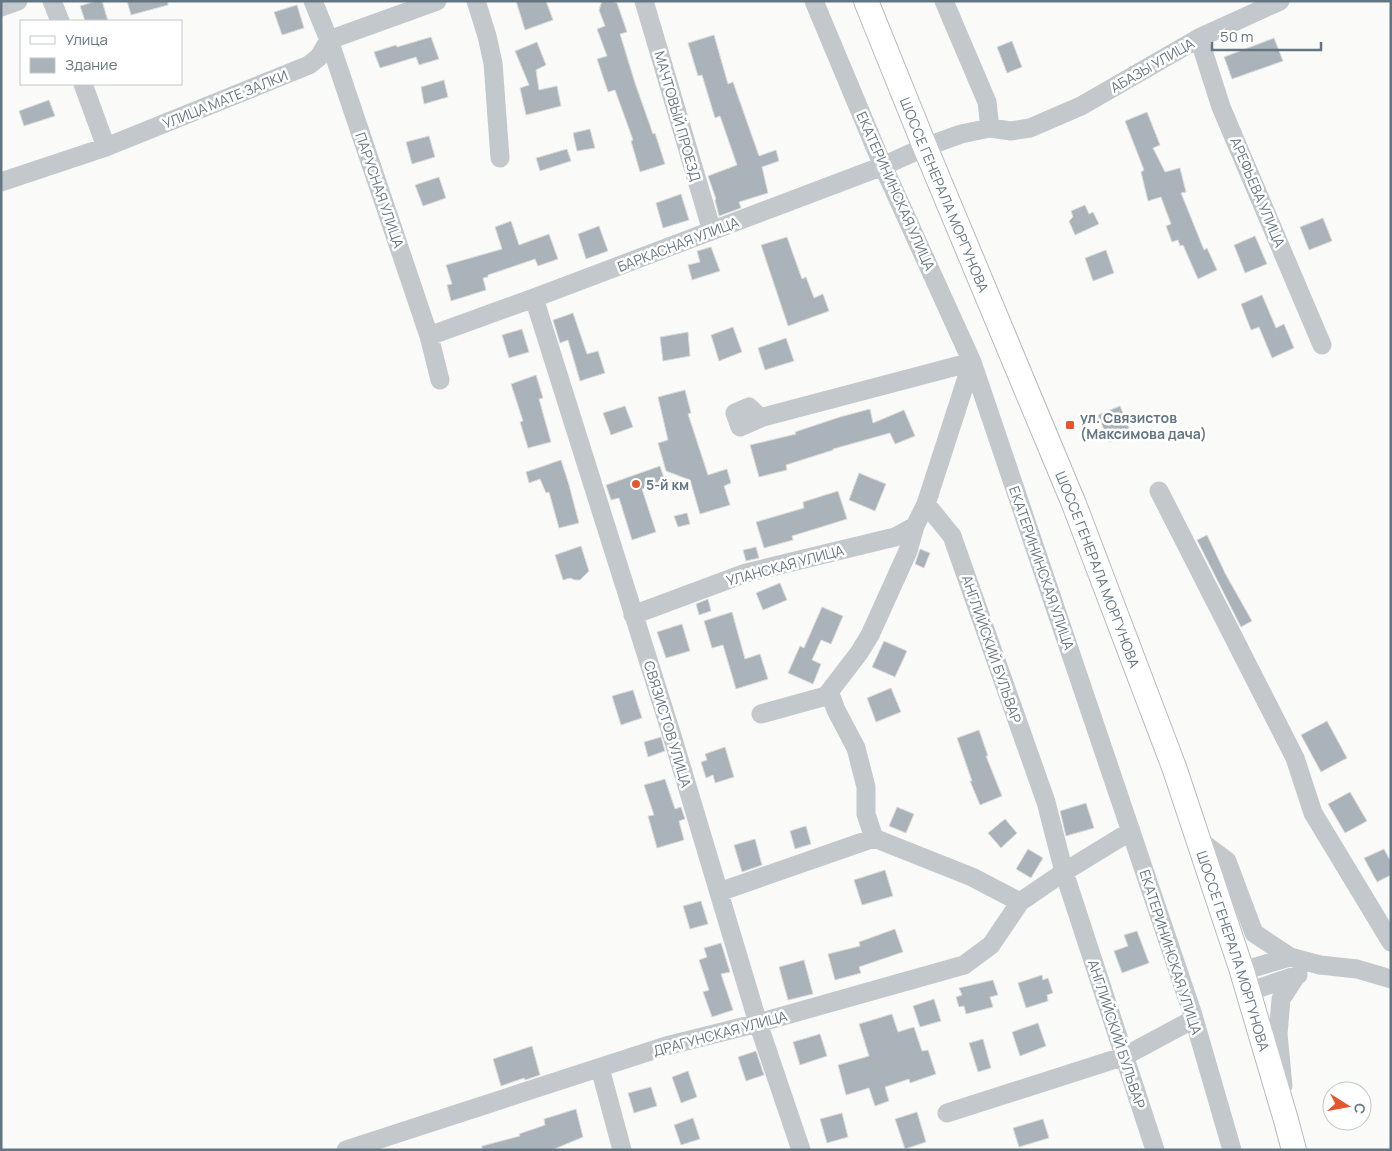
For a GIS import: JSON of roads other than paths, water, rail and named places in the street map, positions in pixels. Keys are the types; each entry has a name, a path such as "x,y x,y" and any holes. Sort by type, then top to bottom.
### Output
{"main road":[{"name":"ШОССЕ ГЕНЕРАЛА МОРГУНОВА","path":"866,1 924,147 1074,504 1174,767 1245,982 1294,1150"}],"street":[{"path":"1,7 18,1"},
{"path":"52,1 60,20"},
{"name":"ПАРУСНАЯ УЛИЦА","path":"313,1 329,40 429,336 440,380"},
{"path":"329,40 437,1"},
{"path":"476,1 493,63 500,158"},
{"name":"МАЧТОВЫЙ ПРОЕЗД","path":"644,1 712,231"},
{"name":"ЕКАТЕРИНИНСКАЯ УЛИЦА","path":"814,1 884,166 972,362 1194,1019 1232,1150"},
{"path":"944,1 987,102 990,128"},
{"name":"АБАЗЫ УЛИЦА","path":"990,128 1010,131 1030,128 1080,106 1199,38 1280,1"},
{"name":"АРЕФЬЕВА УЛИЦА","path":"1199,38 1221,107 1322,344"},
{"name":"УЛИЦА МАТЕ ЗАЛКИ","path":"1,182 106,148 309,65 319,57 329,40"},
{"path":"83,85 106,148"},
{"name":"БАРКАСНАЯ УЛИЦА","path":"429,336 884,166 924,147 961,134 990,128"},
{"name":"СВЯЗИСТОВ УЛИЦА","path":"534,298 719,892 758,1024 801,1150"},
{"path":"763,417 972,362"},
{"path":"761,714 826,696 859,653 870,635 908,551 914,526 926,504 972,362"},
{"path":"1159,491 1295,758 1312,813 1386,924 1391,942"},
{"name":"АНГЛИЙСКИЙ БУЛЬВАР","path":"926,504 952,536 1046,802 1064,872 1155,1150"},
{"name":"УЛАНСКАЯ УЛИЦА","path":"633,615 746,573 894,537 914,526"},
{"path":"826,696 832,699 856,748 866,787 866,814 874,838"},
{"name":"ДРАГУНСКАЯ УЛИЦА","path":"346,1150 666,1046 758,1024 964,965 992,945 1020,902 1064,872 1131,831"},
{"path":"719,892 874,838 972,877 1020,902"},
{"path":"1199,840 1227,861 1254,933 1290,957 1320,965 1357,969 1391,979"},
{"path":"1245,982 1290,957"},
{"path":"1245,982 1296,976 1320,965"},
{"path":"1286,1120 1278,1034 1281,999 1296,976"},
{"path":"947,1113 1125,1056 1194,1019"},
{"path":"600,1068 622,1150"}],"place":[{"name":"ул. Связистов (Максимова дача)","path":"1070,425"},
{"name":"5-й км","path":"636,484"}]}
